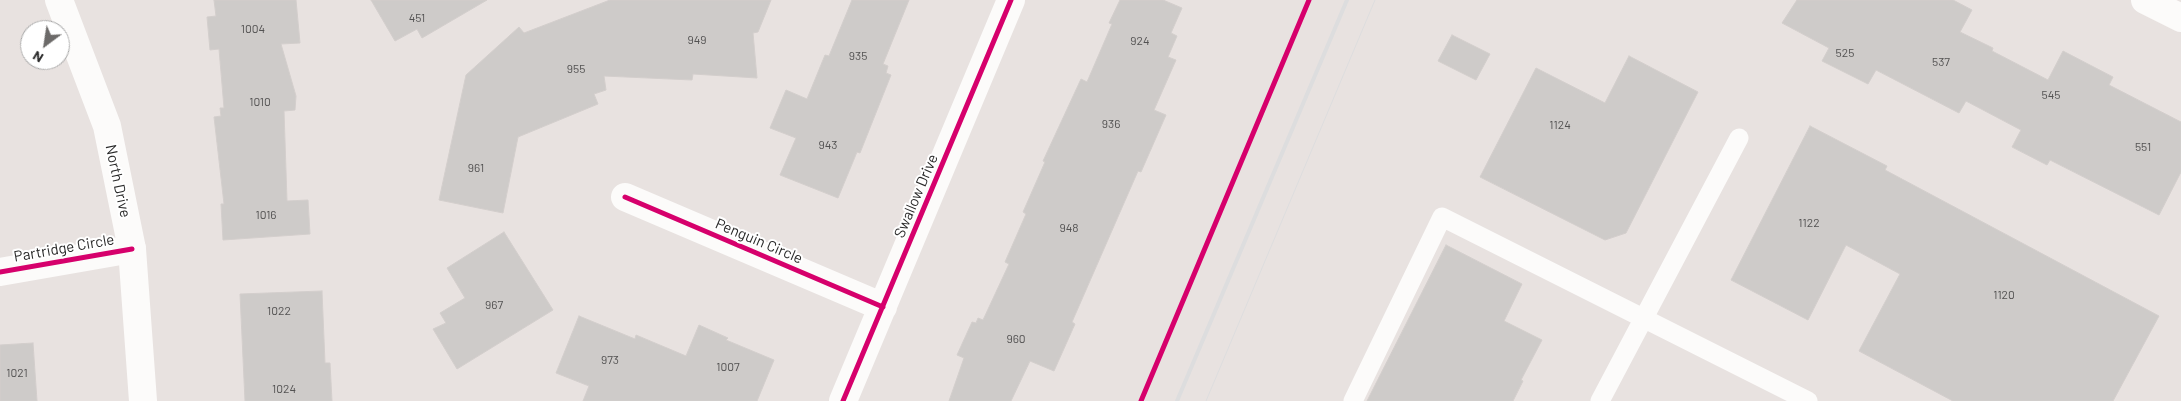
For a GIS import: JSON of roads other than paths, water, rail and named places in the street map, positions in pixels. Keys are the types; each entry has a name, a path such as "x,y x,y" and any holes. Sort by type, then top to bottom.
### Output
{"street":[{"name":"North Drive","path":"59,0 107,126 132,249 143,401"},
{"name":"Swallow Drive","path":"843,401 1011,0"},
{"path":"2145,0 2181,18"},
{"name":"Penguin Circle","path":"625,197 883,307"},
{"name":"Partridge Circle","path":"0,272 132,249"}],"lane":[{"path":"1600,401 1738,138"},
{"path":"1354,401 1442,217 1808,401"}],"tram line":[{"path":"1206,401 1375,0"}],"railway":[{"path":"1177,401 1347,0"}]}
